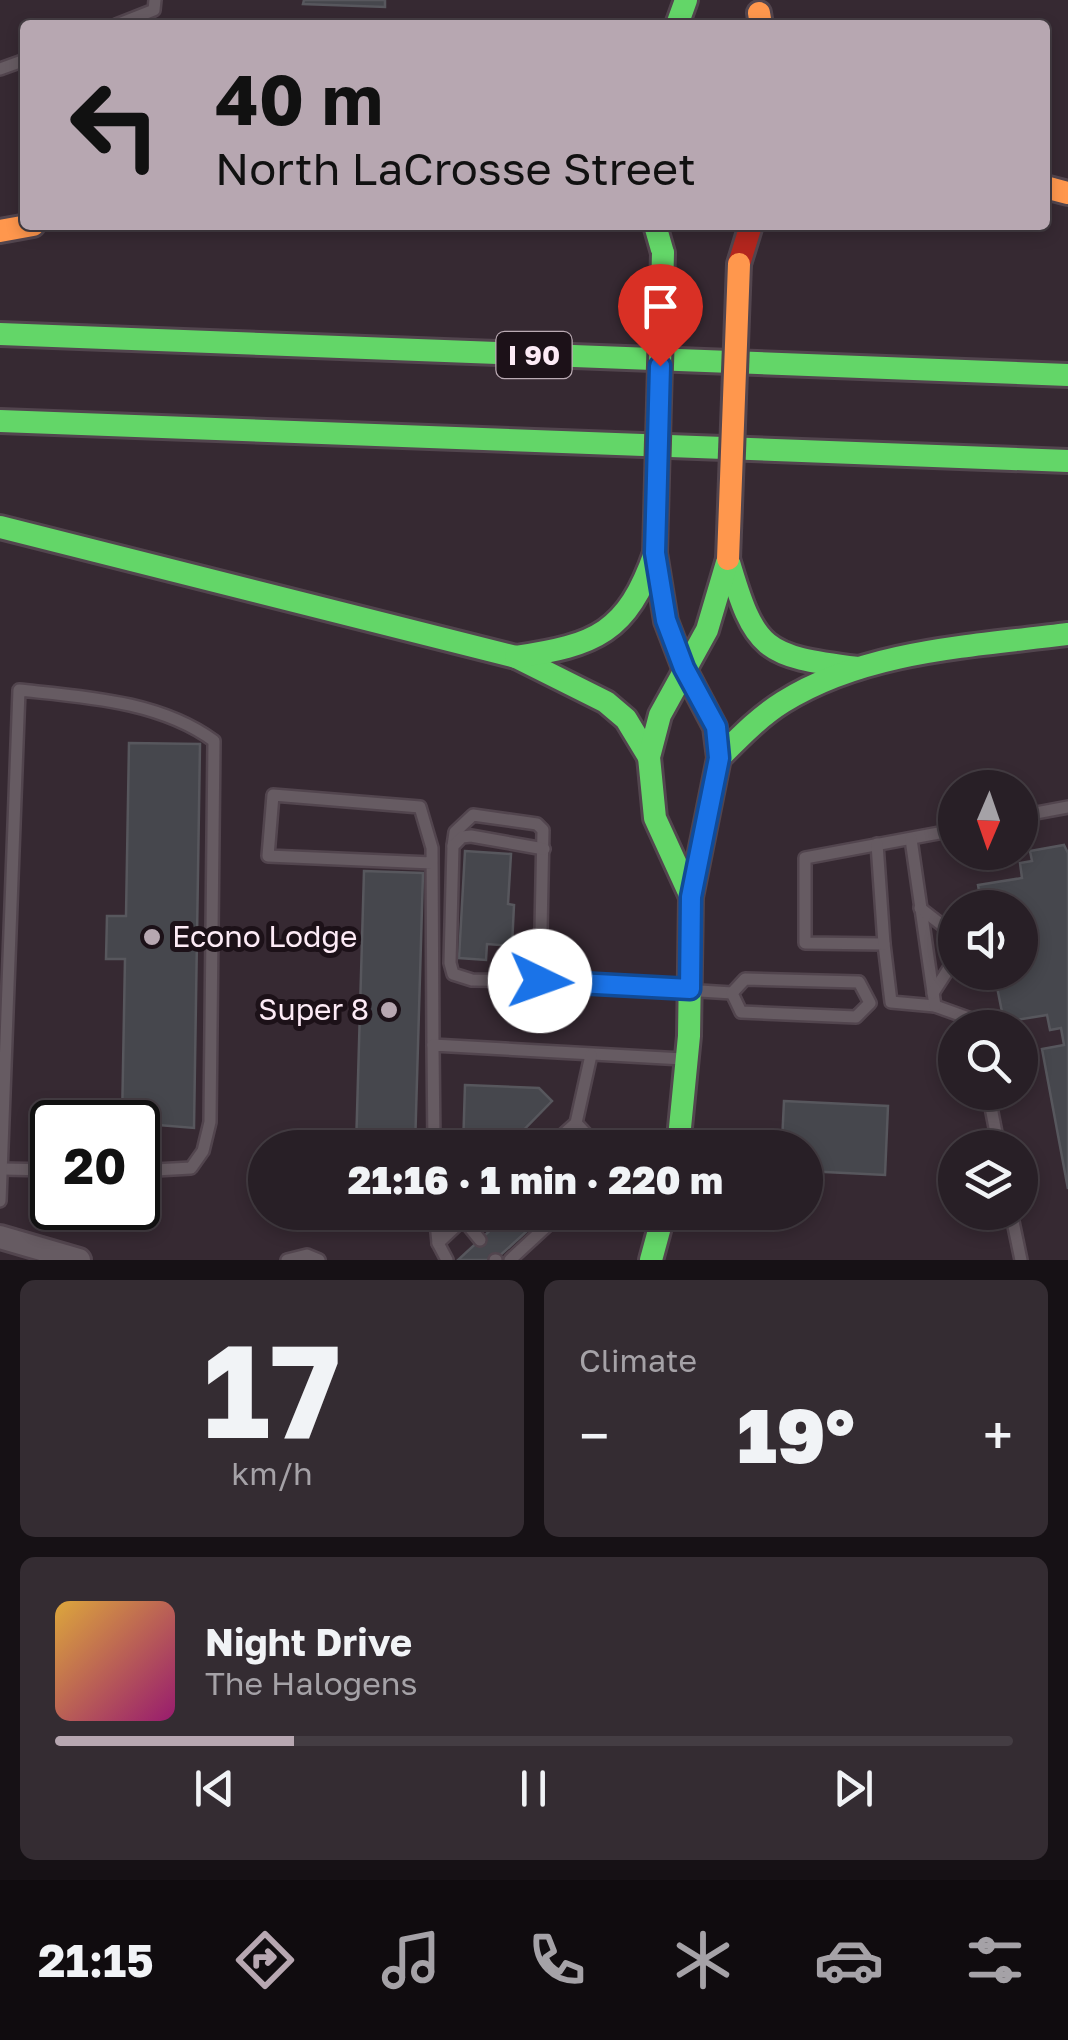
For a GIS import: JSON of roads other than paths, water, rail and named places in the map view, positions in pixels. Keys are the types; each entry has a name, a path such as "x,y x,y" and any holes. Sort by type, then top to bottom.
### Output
{"main road":[{"path":"656,230 663,254"},
{"path":"670,230 663,254 655,553 666,620 684,668 716,727 719,758 691,897 688,1060 680,1130"},
{"path":"648,756 660,715 707,630 728,559 739,264 733,230"},
{"path":"739,264 749,230"},
{"name":"I 90","path":"0,334 1068,374"},
{"path":"0,421 1068,461"},
{"path":"0,528 365,616 516,657 606,702 626,719 648,756 656,818 691,897"},
{"path":"516,657 572,649 621,625 643,593 655,553"},
{"path":"728,559 747,625 769,651 858,668"},
{"path":"719,758 761,717 786,699 858,668 1068,634"},
{"path":"652,1260 660,1230"}],"street":[{"path":"0,1237 78,1260"}],"lane":[{"path":"129,20 154,10 155,0"},
{"path":"0,1201 19,690 110,700 192,725 214,741 210,1122 204,1151 191,1168 160,1170"},
{"path":"432,863 268,856 273,795 420,807 432,848 434,1130"},
{"path":"1038,812 1068,806"},
{"path":"540,981 543,830 537,824 474,815 460,824 453,846 452,974 472,980 732,992"},
{"path":"884,944 804,943 805,858 938,833"},
{"path":"453,846 462,837 471,836 544,849"},
{"path":"911,839 934,999"},
{"path":"876,844 891,1002"},
{"path":"920,908 938,922"},
{"path":"732,992 744,979 859,982 870,1002"},
{"path":"934,999 939,990"},
{"path":"732,992 741,1012 856,1017 870,1002 934,999 955,1010"},
{"path":"432,1045 688,1060"},
{"path":"568,1130 576,1123 590,1055"},
{"path":"576,1123 583,1130"},
{"path":"2,1169 30,1170"},
{"path":"437,1230 447,1260"},
{"path":"438,1242 451,1230"},
{"path":"475,1230 480,1240"},
{"path":"510,1260 537,1230"},
{"path":"1015,1230 1020,1260"},
{"path":"287,1260 307,1255 319,1260"}],"place":[{"name":"Econo Lodge","path":"152,937"},
{"name":"Super 8","path":"389,1010"}]}
